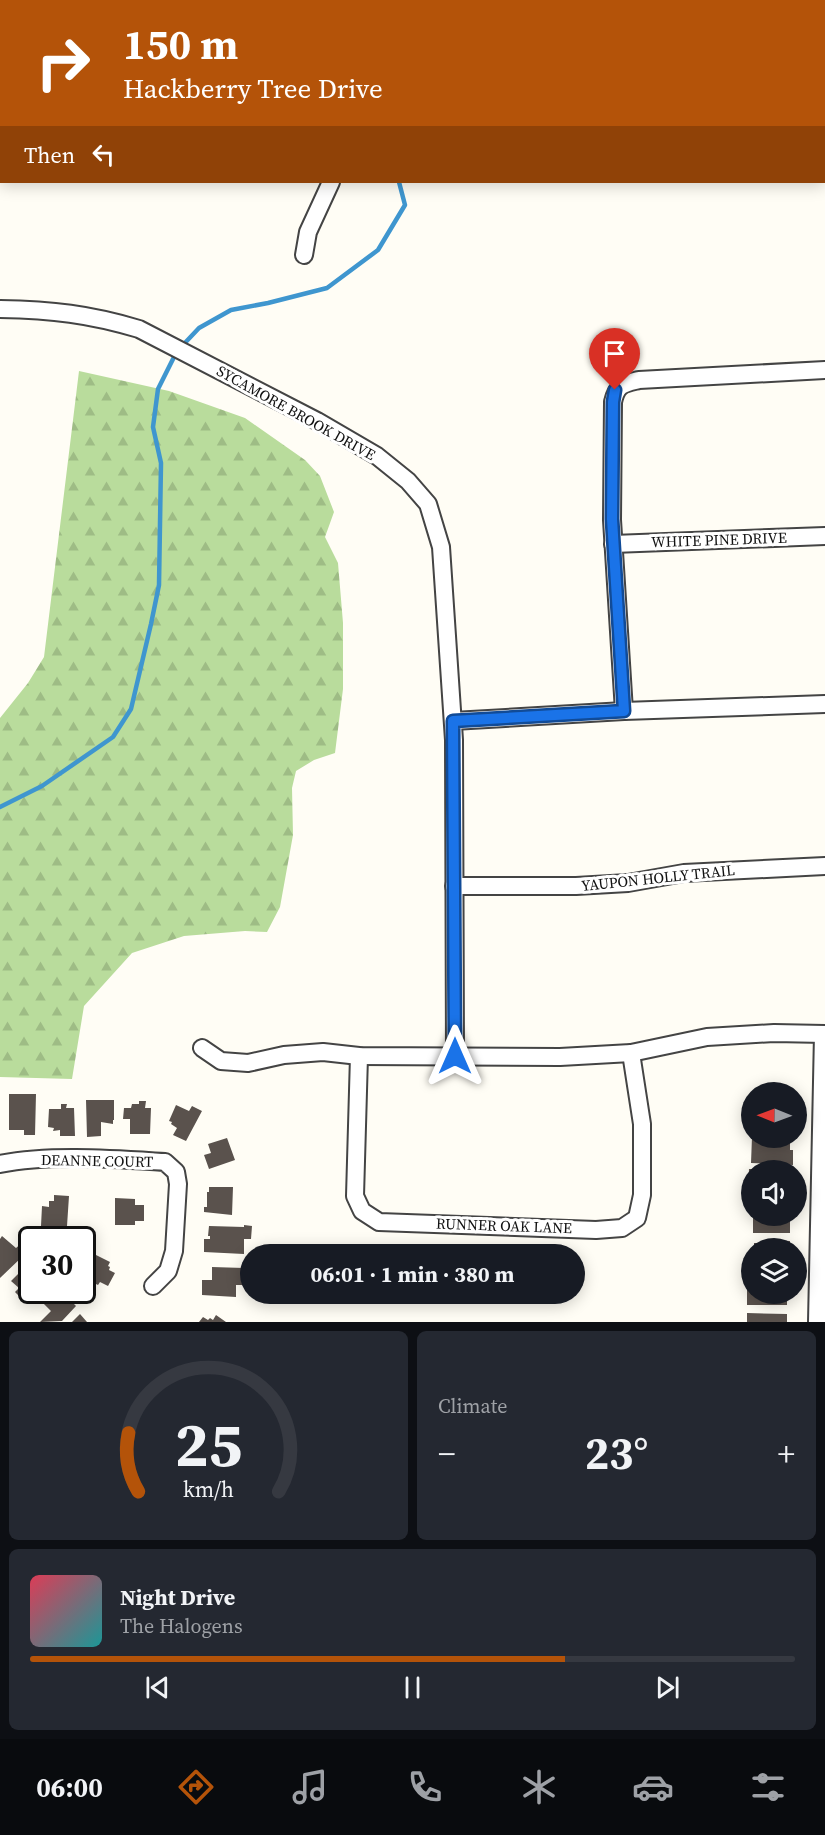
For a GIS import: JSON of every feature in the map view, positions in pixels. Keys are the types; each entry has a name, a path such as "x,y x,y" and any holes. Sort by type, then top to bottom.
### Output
{"street":[{"path":"304,255 308,232 331,183"},
{"name":"SYCAMORE BROOK DRIVE","path":"0,309 41,309 77,313 139,329 317,421 377,456 408,482 428,504 441,547 453,721 455,1056"},
{"path":"624,711 612,519 615,390 624,384 639,380 825,370"},
{"name":"WHITE PINE DRIVE","path":"614,544 825,536"},
{"path":"453,721 624,711 825,704"},
{"name":"YAUPON HOLLY TRAIL","path":"454,886 576,886 628,883 684,873 825,866"},
{"path":"202,1048 221,1061 248,1063 284,1055 323,1052 359,1056 560,1057 631,1053 707,1036 774,1033 824,1034 823,1180 817,1322"},
{"name":"RUNNER OAK LANE","path":"359,1056 356,1196 362,1211 379,1222 596,1230 622,1228 637,1218 642,1195 642,1124 631,1053"},
{"name":"DEANNE COURT","path":"0,1164 19,1160 77,1159 165,1162 171,1166 176,1172 178,1184 174,1251 168,1271 153,1286"}],"green space":[{"path":"79,371 169,391 245,418 305,460 320,476 334,512 325,537 338,563 343,623 343,689 335,753 314,760 296,771 292,788 293,835 280,907 267,932 245,931 184,936 132,953 84,1006 72,1079 0,1077 0,718 28,683 44,657"}],"building":[{"path":"9,1094 36,1094 35,1135 24,1135 24,1130 9,1130"},
{"path":"86,1100 114,1100 113,1124 101,1122 101,1136 87,1137"},
{"path":"139,1101 146,1101 145,1108 151,1108 150,1134 130,1134 130,1119 123,1119 124,1108 131,1108 132,1104 139,1104"},
{"path":"61,1104 67,1104 66,1108 74,1108 75,1136 60,1136 60,1130 53,1131 54,1128 48,1127 49,1109 61,1109"},
{"path":"176,1105 189,1111 192,1106 202,1111 186,1141 173,1135 177,1128 169,1121"},
{"path":"227,1138 235,1160 209,1169 204,1155 211,1153 208,1144"},
{"path":"752,1148 790,1148 793,1150 793,1160 751,1160"},
{"path":"209,1187 233,1187 232,1215 204,1212 204,1207 207,1207"},
{"path":"54,1195 69,1196 67,1226 41,1226 42,1206 49,1207 49,1201 54,1201"},
{"path":"115,1198 135,1199 135,1205 144,1205 144,1221 135,1221 135,1225 115,1225"},
{"path":"244,1225 252,1226 251,1239 244,1239 244,1244 240,1244 240,1254 204,1252 204,1239 210,1239 209,1226 244,1227"},
{"path":"753,1226 790,1226 790,1233 753,1233"},
{"path":"2,1236 16,1248 18,1246 18,1261 0,1278 0,1239"},
{"path":"96,1255 110,1262 109,1270 115,1273 108,1286 100,1282 96,1284"},
{"path":"212,1267 240,1268 240,1285 236,1285 236,1297 202,1295 202,1280 212,1280"},
{"path":"18,1274 18,1287 11,1281"},
{"path":"44,1304 74,1304 76,1306 62,1321 40,1322 51,1311"},
{"path":"747,1304 787,1304 787,1305"},
{"path":"747,1313 787,1314 787,1322 747,1322"},
{"path":"80,1314 87,1322 72,1322"},
{"path":"216,1315 226,1322 199,1322 203,1317 213,1320"}],"waterway":[{"path":"182,346 199,328 231,310 327,288 378,250 405,205 399,183"},
{"path":"0,807 42,786 113,737 131,709 159,585 161,463 153,427 158,389 176,353"}],"route":[{"path":"455,1056 453,721 624,711 612,519 615,390"}]}
